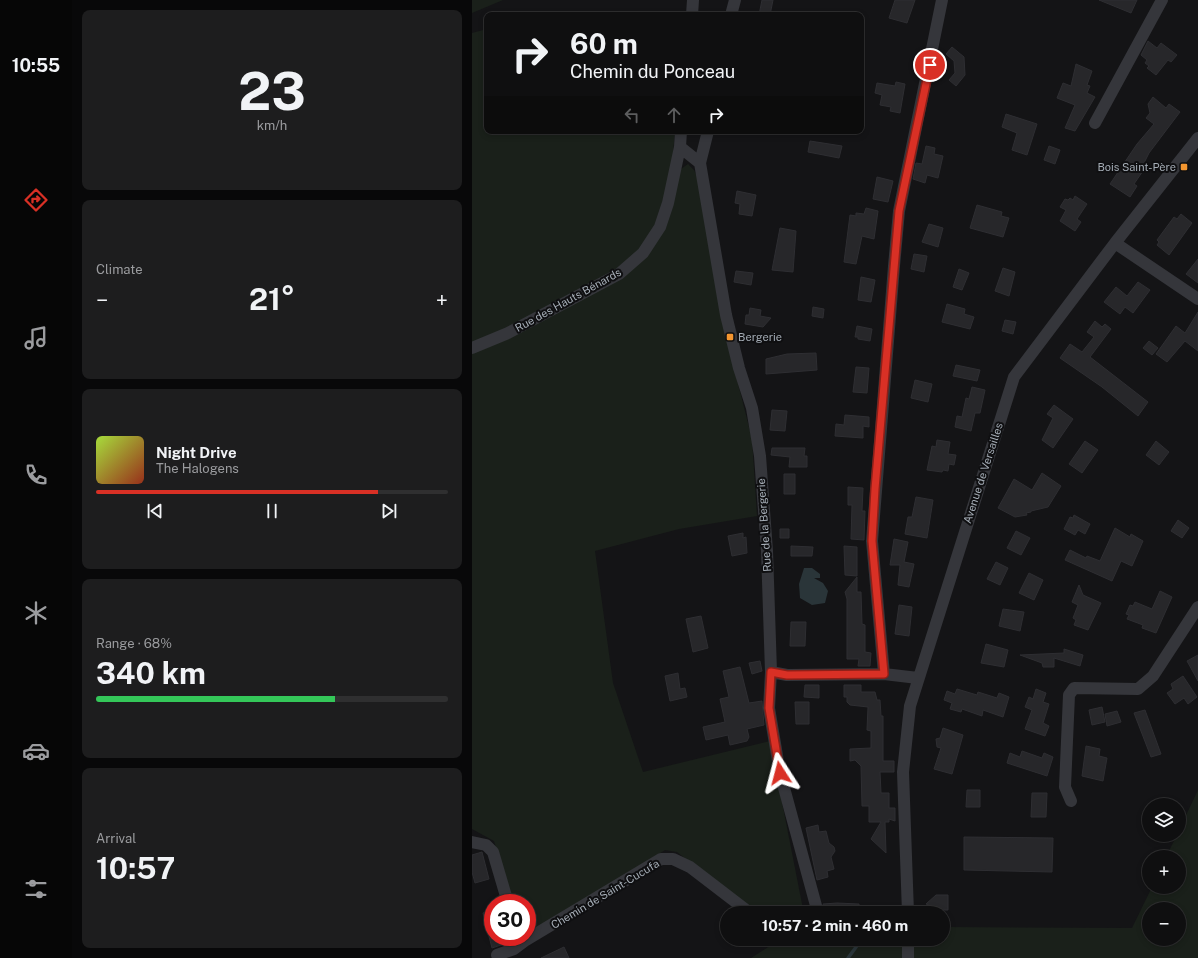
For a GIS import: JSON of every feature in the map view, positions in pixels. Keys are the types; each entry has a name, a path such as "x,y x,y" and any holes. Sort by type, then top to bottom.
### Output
{"street":[{"path":"692,12 693,0"},
{"path":"732,12 734,0"},
{"path":"884,674 872,541 893,274 899,211 909,170 942,0"},
{"path":"1095,123 1162,0"},
{"name":"Rue des Hauts Bénards","path":"472,348 508,333 619,274 643,253 660,227 668,203 680,147 681,134"},
{"path":"680,147 700,163 707,134"},
{"name":"Avenue de Versailles","path":"908,906 903,772 910,706 1014,377 1115,243 1198,138"},
{"name":"Rue de la Bergerie","path":"700,163 726,316 739,368 752,408 760,456 767,551 771,672 769,708 780,773 816,906"},
{"path":"1115,243 1198,299"},
{"path":"1070,801 1065,788 1069,695 1074,688 1138,689 1153,676 1198,607"},
{"path":"771,672 794,675 884,674 918,678"},
{"path":"472,842 486,845 493,852 505,894"},
{"name":"Chemin de Saint-Cucufa","path":"536,932 661,859 673,859 690,867 741,906"},
{"name":"Chemin de Saint-Cucufa","path":"497,955 516,946"},
{"path":"908,946 908,958"}],"shaded area":[{"path":"472,0 503,0 472,13"},
{"path":"484,30 484,134 675,134 671,176 688,164 694,170 700,183 722,320 752,439 757,516 679,529 595,551 613,683 643,772 770,741 802,906 746,906 677,852 665,850 536,930 536,894 509,894 494,841 472,829 472,33"},
{"path":"804,568 812,568 820,574 820,578 814,578 823,583 828,591 825,603 812,605 800,598 799,584"},
{"path":"1198,790 1198,958 751,958 770,946 950,946 950,927 1132,928 1142,908 1142,946 1186,946 1186,902 1145,902 1149,894 1186,894 1186,850 1170,850 1174,842 1186,842 1186,815"}],"building":[{"path":"762,0 773,0 771,12 760,12"},
{"path":"895,0 915,0 907,23 889,18"},
{"path":"1099,0 1137,0 1131,13"},
{"path":"1148,41 1157,48 1161,43 1177,55 1171,62 1168,60 1156,75 1147,68 1149,66 1145,63 1147,60 1141,55"},
{"path":"952,47 964,57 965,75 956,86 949,80 955,73 954,61 946,54"},
{"path":"1076,64 1092,71 1087,85 1090,86 1087,93 1095,97 1075,131 1065,128 1075,105 1057,98 1063,83 1071,86"},
{"path":"896,82 905,84 900,113 890,111 891,107 880,105 882,95 875,93 877,83 895,86"},
{"path":"1153,97 1166,108 1169,104 1180,112 1149,153 1144,163 1147,165 1134,184 1137,186 1130,197 1110,184 1137,144 1154,124 1146,118 1150,113 1148,104"},
{"path":"1006,114 1037,124 1027,155 1012,150 1017,133 1002,127"},
{"path":"810,141 842,146 839,158 808,152"},
{"path":"926,146 935,148 934,154 943,156 938,178 927,175 925,183 913,179 916,163 922,164"},
{"path":"1049,146 1060,150 1055,164 1044,160"},
{"path":"877,177 893,181 888,202 873,199"},
{"path":"737,191 756,195 752,216 739,214 740,204 735,203"},
{"path":"1075,196 1087,204 1077,219 1081,222 1075,231 1060,221 1066,210 1060,207 1065,199 1068,200 1070,198 1073,200"},
{"path":"977,205 1002,212 1001,216 1009,218 1003,237 970,228"},
{"path":"866,208 878,211 874,239 862,236 856,264 844,262 850,215 856,216 856,213 864,214"},
{"path":"1181,214 1192,223 1169,255 1157,245 1159,242 1157,240 1174,217 1177,219"},
{"path":"929,224 943,228 938,247 922,242"},
{"path":"780,228 796,231 793,272 772,270"},
{"path":"914,254 927,256 924,272 911,269"},
{"path":"1198,259 1198,283 1186,274"},
{"path":"1003,268 1015,272 1009,296 995,291"},
{"path":"959,269 969,273 962,290 953,287"},
{"path":"736,271 753,273 751,285 734,282"},
{"path":"861,277 875,280 871,302 858,300"},
{"path":"1138,282 1150,290 1133,313 1125,307 1120,314 1104,302 1116,287 1127,296"},
{"path":"947,304 965,309 964,314 974,317 970,329 942,322"},
{"path":"813,307 824,309 823,318 812,316"},
{"path":"750,308 761,310 760,316 771,318 763,327 745,324 746,315 749,315"},
{"path":"1198,312 1198,351 1185,341 1167,362 1156,354 1176,326 1185,333"},
{"path":"1005,320 1016,322 1013,334 1002,331"},
{"path":"1095,321 1102,327 1105,324 1111,329 1090,357 1148,402 1138,416 1102,387 1060,358 1070,344 1082,352 1094,337 1087,332"},
{"path":"857,326 872,329 870,341 855,337"},
{"path":"1149,341 1158,348 1152,355 1143,348"},
{"path":"816,353 817,370 766,374 766,359 787,354"},
{"path":"956,365 980,370 977,381 953,376"},
{"path":"856,367 869,368 867,393 853,392"},
{"path":"915,380 932,384 928,402 911,398"},
{"path":"972,387 985,390 980,413 975,413 971,431 955,427 957,416 962,417 966,398 969,399"},
{"path":"1054,405 1073,419 1053,448 1042,440 1053,418 1047,414"},
{"path":"772,410 787,411 785,431 770,430"},
{"path":"845,415 869,417 869,427 863,426 863,438 835,436 836,424 844,425"},
{"path":"937,440 950,442 948,454 956,455 954,465 949,464 948,471 943,470 942,472 927,470 932,446 936,447"},
{"path":"1085,441 1098,450 1082,473 1069,464"},
{"path":"1156,441 1169,452 1159,465 1146,455"},
{"path":"772,448 805,448 804,456 807,456 807,467 789,467 790,457 771,455"},
{"path":"1042,473 1061,486 1048,507 1031,511 1026,513 1027,515 1015,517 998,508 1014,479 1032,490"},
{"path":"784,474 795,474 795,494 784,494"},
{"path":"848,487 863,488 862,511 865,511 864,540 851,539 852,505 848,505"},
{"path":"916,497 933,500 927,538 905,534 908,517 912,517"},
{"path":"1074,515 1090,524 1085,534 1078,530 1075,535 1064,529 1070,517 1073,518"},
{"path":"1178,520 1189,528 1182,538 1171,531"},
{"path":"1115,528 1130,537 1131,534 1143,541 1132,566 1121,561 1112,581 1065,560 1070,550 1086,558 1087,556 1100,561"},
{"path":"780,529 789,529 789,538 780,538"},
{"path":"1016,531 1030,538 1021,555 1007,548"},
{"path":"743,533 743,538 746,537 747,553 732,556 728,536"},
{"path":"894,539 908,542 904,562 914,564 909,587 898,585 900,565 890,565"},
{"path":"791,546 813,547 812,556 791,556"},
{"path":"844,546 857,547 857,576 845,575"},
{"path":"996,562 1008,568 1000,585 987,579"},
{"path":"1029,573 1043,580 1034,600 1019,593"},
{"path":"857,577 857,592 861,592 862,624 865,625 865,652 871,653 870,666 858,666 859,659 847,659 847,599 845,592"},
{"path":"1079,585 1083,595 1101,603 1088,630 1074,625 1076,620 1073,618 1078,605 1072,602"},
{"path":"1160,591 1172,597 1156,633 1142,628 1143,625 1127,619 1129,615 1126,614 1130,605 1133,606 1135,602 1152,609"},
{"path":"899,605 912,607 909,636 895,634"},
{"path":"1003,609 1024,612 1020,631 999,626"},
{"path":"701,616 708,648 693,652 686,619"},
{"path":"791,622 806,622 805,646 790,646"},
{"path":"986,644 1008,650 1004,667 981,663"},
{"path":"1064,649 1083,655 1080,666 1054,658 1054,667 1043,667 1042,663 1020,655 1064,653"},
{"path":"1198,655 1198,681 1187,661"},
{"path":"760,661 762,671 752,674 749,663"},
{"path":"740,667 749,703 762,701 764,725 747,729 749,737 747,741 730,745 728,735 706,740 703,727 725,722 720,699 729,697 723,671"},
{"path":"678,673 680,689 685,688 687,697 670,701 665,676"},
{"path":"1183,676 1197,697 1188,704 1184,698 1175,704 1167,693 1173,689 1171,684"},
{"path":"805,685 819,685 819,698 804,697"},
{"path":"844,685 861,685 861,692 875,692 877,700 880,700 881,716 883,716 883,761 894,761 894,772 880,772 881,793 889,793 889,808 895,808 895,821 889,819 889,822 885,822 886,853 871,839 881,822 869,822 869,806 862,806 861,766 855,760 850,761 850,749 871,748 871,731 867,730 868,707 850,705 847,702 847,697 844,697"},
{"path":"957,689 977,695 978,692 997,698 999,693 1009,697 1003,717 983,710 982,716 962,709 961,712 950,709 952,703 944,700 947,691 955,694"},
{"path":"1036,689 1046,693 1043,702 1049,704 1043,723 1049,726 1045,736 1025,729 1032,710 1025,707 1029,697 1033,699"},
{"path":"795,702 809,702 809,724 796,724"},
{"path":"1102,707 1105,722 1092,725 1089,710"},
{"path":"1145,710 1161,754 1151,757 1134,713"},
{"path":"1117,711 1121,722 1107,726 1105,714"},
{"path":"943,728 963,735 952,774 934,769 941,748 937,747 936,739 940,738"},
{"path":"1086,746 1100,749 1099,756 1107,758 1103,781 1082,776"},
{"path":"1022,751 1042,758 1044,753 1053,757 1047,776 1007,763 1010,753 1020,757"},
{"path":"967,790 980,790 980,807 966,807"},
{"path":"1032,793 1047,793 1046,817 1031,817"},
{"path":"818,825 819,832 826,831 829,843 834,847 835,851 831,857 834,869 827,871 828,877 817,880 806,828"},
{"path":"964,837 1053,838 1052,872 964,870"},
{"path":"482,852 489,879 475,883 472,872 472,855"},
{"path":"936,895 948,895 948,906 931,906 926,904"},
{"path":"823,904 859,904 859,906 823,906"},
{"path":"564,947 569,958 541,958"}],"waterway":[{"path":"848,958 857,946"}],"place":[{"name":"Bois Saint-Père","path":"1184,167"},
{"name":"Bergerie","path":"730,337"}],"route":[{"path":"780,773 769,708 771,672 787,675 828,676 884,674 872,541 875,489 899,211 909,170 930,65"}]}
